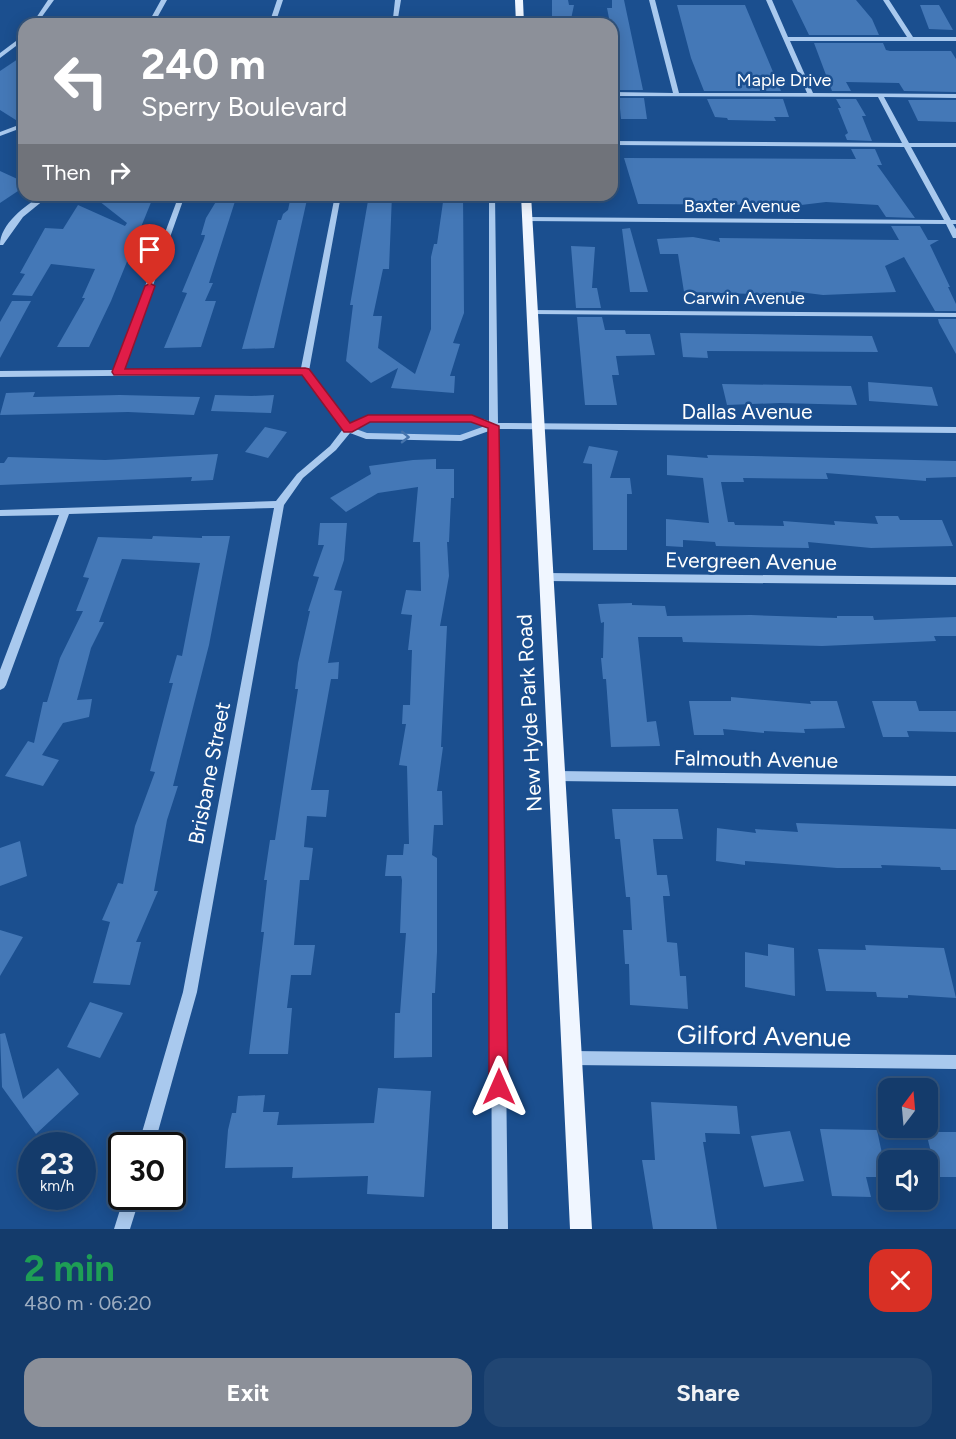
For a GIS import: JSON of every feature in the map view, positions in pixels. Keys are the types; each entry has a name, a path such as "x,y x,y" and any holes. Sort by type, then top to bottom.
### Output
{"main road":[{"path":"519,0 520,18"},
{"name":"New Hyde Park Road","path":"526,201 581,1229"}],"street":[{"path":"39,18 51,0"},
{"path":"154,18 164,0"},
{"path":"273,18 280,0"},
{"path":"395,18 398,0"},
{"path":"652,0 676,94"},
{"path":"769,0 811,95"},
{"path":"886,0 911,39"},
{"path":"787,39 956,39"},
{"path":"0,56 18,42"},
{"name":"Maple Drive","path":"618,94 956,96"},
{"path":"880,96 952,222 956,236"},
{"path":"0,134 18,127"},
{"path":"618,143 956,146"},
{"path":"0,243 8,228 39,201"},
{"path":"118,372 180,201"},
{"path":"337,201 305,371 348,429 366,436 461,438 494,426"},
{"path":"492,201 500,1229"},
{"name":"Baxter Avenue","path":"528,219 952,222"},
{"name":"Carwin Avenue","path":"532,312 956,315"},
{"path":"0,374 305,371"},
{"path":"348,429 368,418 472,419 494,426"},
{"name":"Dallas Avenue","path":"494,426 956,430"},
{"name":"Brisbane Street","path":"150,1132 190,992 279,504 300,476 333,448 348,429"},
{"path":"0,513 279,504"},
{"path":"0,685 65,511"},
{"name":"Evergreen Avenue","path":"546,577 956,581"},
{"name":"Falmouth Avenue","path":"556,776 956,781"},
{"name":"Gilford Avenue","path":"571,1058 956,1062"},
{"path":"122,1229 128,1210"}],"shaded area":[{"path":"368,420 471,421 488,426 462,436 368,435 352,429"}],"building":[{"path":"552,0 568,0 569,5 574,5 571,18 552,18"},
{"path":"612,0 624,0 643,90 619,90 618,18 609,18 607,8 612,8"},
{"path":"792,0 856,0 872,19 879,35 809,35"},
{"path":"677,5 745,5 781,91 704,91 691,58"},
{"path":"920,5 939,5 953,30 929,29"},
{"path":"814,43 883,43 886,50 890,51 951,51 956,59 956,92 904,91 899,83 846,82 851,91 832,91"},
{"path":"18,59 18,121 0,110 0,71"},
{"path":"619,98 644,98 647,119 621,119"},
{"path":"707,99 783,99 789,117 774,117 776,121 728,120 715,117"},
{"path":"836,99 856,99 866,116 862,116 872,141 847,140 845,135 848,133"},
{"path":"908,100 956,100 956,122 918,121"},
{"path":"851,149 875,149 882,165 877,165 915,218 886,217 878,205 826,202 801,205 638,204 624,158 856,159"},
{"path":"0,171 18,179 18,191 0,203"},
{"path":"99,201 152,201 111,301 89,347 57,347 85,298 82,298 95,269 51,264 32,296 12,295 25,274 20,273 45,228 63,229 78,205 125,226 127,223"},
{"path":"216,201 235,201 209,283 213,283 205,301 216,301 201,347 164,348 187,293 182,292 204,239 205,235 201,235 206,218"},
{"path":"290,201 307,201 274,348 242,349 278,220 281,220 283,214 288,210"},
{"path":"368,201 392,201 389,269 383,269 373,316 382,316 378,348 415,374 431,329 431,257 434,244 437,244 443,201 463,201 464,313 453,343 460,344 450,376 455,376 454,393 391,388 398,368 371,383 346,361 353,305 350,305"},
{"path":"891,226 920,226 928,240 939,240 930,245 950,287 948,287 956,304 956,311 935,311 904,257 885,266 896,292 823,295 791,291 792,295 684,292 678,254 660,254 657,239 693,237 720,242 719,238 899,240"},
{"path":"630,228 648,292 630,292 622,229"},
{"path":"571,246 595,247 592,288 597,288 601,308 576,308"},
{"path":"12,301 31,301 0,358 0,322"},
{"path":"577,317 602,317 605,330 625,330 626,334 650,334 655,355 616,356 619,375 612,375 617,405 585,405"},
{"path":"938,319 956,319 956,354 939,323"},
{"path":"680,333 872,336 878,352 707,351 708,358 683,357"},
{"path":"868,382 932,387 938,406 869,401"},
{"path":"722,384 851,386 857,405 780,403 727,405"},
{"path":"35,392 33,397 120,395 200,397 194,415 128,412 0,415 6,393"},
{"path":"215,395 274,395 271,413 211,411"},
{"path":"265,427 287,432 268,458 245,452"},
{"path":"589,446 618,451 610,478 630,478 632,494 627,494 627,550 593,550 592,464 583,463"},
{"path":"218,454 213,480 191,481 192,477 0,485 0,463 4,463 8,457 105,460"},
{"path":"667,455 708,458 707,455 956,461 956,477 926,478 926,481 826,473 828,479 743,478 744,482 721,482 728,522 734,522 735,525 784,526 783,521 835,525 834,521 878,524 875,516 898,516 900,520 942,520 953,546 871,548 808,542 809,548 752,547 716,546 715,542 683,540 683,547 666,546 666,519 709,523 703,478 667,475"},
{"path":"436,459 436,469 454,469 454,498 451,498 449,542 447,542 449,576 440,626 447,626 441,747 443,747 437,791 442,791 443,825 434,825 432,855 437,858 437,952 435,993 432,993 432,1057 394,1058 395,1013 400,1013 406,933 400,933 401,876 385,876 387,855 403,855 404,844 409,844 407,766 399,765 406,724 402,724 403,705 410,705 412,650 408,650 412,615 401,614 406,590 421,591 420,542 413,542 418,487 378,493 346,512 330,498 371,474 369,466"},
{"path":"320,523 347,523 344,560 334,590 342,591 328,663 339,662 338,679 331,679 311,790 329,790 326,817 307,816 304,847 313,848 309,880 300,880 294,945 315,945 311,975 291,975 287,1008 292,1008 288,1054 249,1054 264,932 261,932 267,880 264,880 270,840 275,840 298,689 295,689 298,663 310,611 308,611 319,577 313,576 324,545 318,545"},
{"path":"153,536 202,538 202,536 230,536 209,645 173,786 178,786 167,820 154,891 158,891 136,942 141,942 130,985 93,983 110,922 102,920 118,883 123,884 135,826 155,772 150,771 173,683 169,683 177,655 182,656 200,563 122,559 99,622 104,622 91,648 77,700 92,699 89,717 63,723 42,755 59,760 43,786 5,776 28,741 34,743 43,702 47,702 60,658 83,611 76,611 89,578 83,577 98,537 152,539"},
{"path":"632,603 632,605 665,606 667,616 751,615 837,618 837,616 873,616 874,620 956,617 956,636 934,636 936,641 822,646 683,642 682,637 638,637 647,722 656,721 660,746 611,747 606,679 603,679 601,658 603,658 604,622 601,623 598,604"},
{"path":"731,697 811,704 810,701 837,701 845,728 804,729 805,733 764,731 764,733 723,729 724,735 694,735 689,701 731,701"},
{"path":"872,701 916,701 919,711 956,711 956,732 907,731 909,737 883,737"},
{"path":"612,809 678,809 683,839 653,839 657,875 667,875 670,896 663,896 667,942 677,943 680,976 686,976 688,1009 630,1005 629,964 625,964 623,930 632,930 630,897 626,897 620,839 615,839"},
{"path":"796,823 956,829 956,870 941,870 940,867 881,865 882,868 837,868 745,861 745,865 716,861 717,828 756,833 755,829 798,832"},
{"path":"20,841 27,876 0,886 0,848"},
{"path":"0,930 23,937 0,976"},
{"path":"768,944 794,948 795,996 745,987 745,952 768,956"},
{"path":"865,945 944,948 956,998 908,995 908,998 877,997 876,992 826,991 818,949 866,950"},
{"path":"90,1002 123,1013 100,1058 67,1047"},
{"path":"5,1033 23,1099 58,1068 79,1094 38,1132 35,1132 2,1087 0,1034"},
{"path":"378,1088 431,1091 424,1197 367,1194 368,1176 292,1178 293,1167 225,1168 228,1130 232,1113 236,1113 238,1096 265,1095 263,1112 279,1112 277,1125 374,1123"},
{"path":"651,1102 737,1106 740,1134 705,1133 706,1142 703,1142 717,1229 653,1229 642,1160 655,1160"},
{"path":"820,1129 877,1130 881,1150 878,1150 878,1177 866,1177 871,1197 832,1196"},
{"path":"790,1131 804,1181 764,1187 751,1136"},
{"path":"938,1132 956,1132 956,1177 938,1177 938,1150 930,1150 927,1138 938,1138"}],"route":[{"path":"150,286 118,372 305,371 348,429 368,418 472,419 494,426 499,1087"}]}
